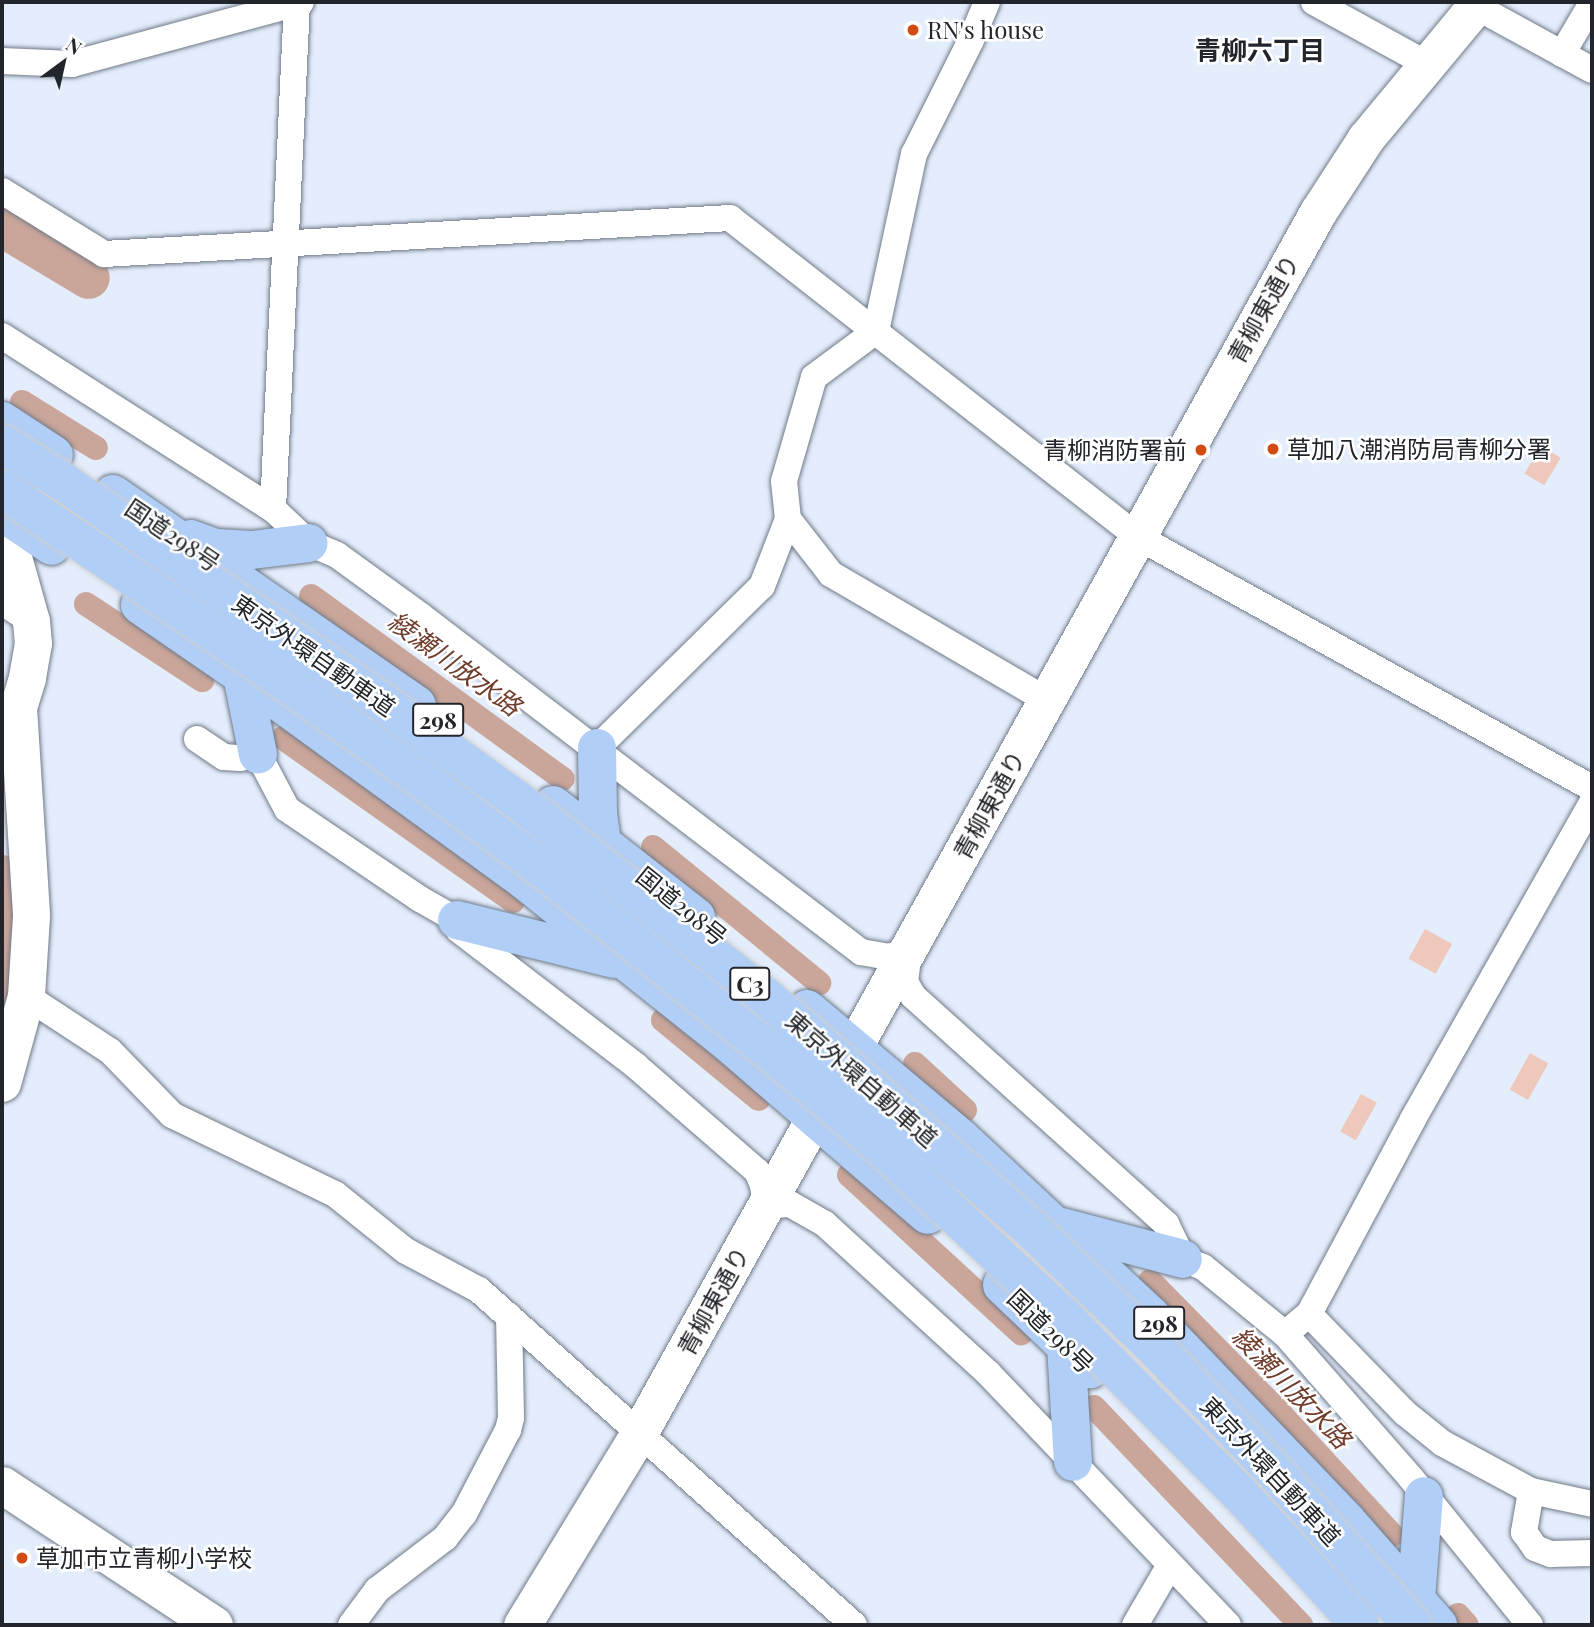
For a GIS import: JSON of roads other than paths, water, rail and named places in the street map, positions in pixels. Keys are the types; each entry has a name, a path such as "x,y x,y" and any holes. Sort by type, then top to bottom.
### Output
{"highway":[{"name":"国道298号","path":"2,421 340,649 602,842 853,1048 1060,1227 1252,1419 1422,1616"},
{"name":"東京外環自動車道","path":"2,444 65,483 391,709 537,816 766,997 1025,1223 1153,1346 1270,1467 1422,1616"},
{"name":"東京外環自動車道","path":"2,489 249,656 406,767 568,888 770,1051 872,1138 1062,1315 1229,1482 1360,1625"},
{"name":"国道298号","path":"2,512 242,675 514,873 817,1116 948,1233 1066,1345 1185,1462 1335,1625"},
{"path":"170,532 216,548 252,550 309,543"},
{"path":"242,675 258,754"},
{"path":"597,748 598,814 602,842"},
{"path":"457,920 628,962"},
{"path":"1060,1227 1182,1259"},
{"path":"1066,1345 1073,1462"},
{"path":"1422,1616 1424,1496"}],"street":[{"path":"2,61 72,64 298,2 273,509"},
{"path":"597,748 761,586 788,519 784,481 814,377 876,331 914,154 987,2"},
{"path":"1314,2 1427,64"},
{"path":"1562,54 1592,3"},
{"path":"1477,4 1592,70"},
{"name":"青柳東通り","path":"522,1625 638,1435 1318,212 1366,138 1477,4"},
{"path":"2,191 104,254 730,218 1138,537 1592,788"},
{"path":"2,336 273,509 309,543 337,555 597,748 861,952 889,957 909,950 905,982 913,996 1166,1224 1182,1259 1203,1267 1285,1334 1530,1625"},
{"path":"2,518 16,611 33,643 27,678 10,708 31,916 26,996 2,1083"},
{"path":"788,519 831,574 1047,700"},
{"path":"197,739 224,757 240,758 258,754 287,809 420,899 457,920 459,929 636,1066 757,1171 763,1185 766,1206 790,1204 825,1224 988,1373 1228,1625"},
{"path":"1285,1334 1309,1314 1413,1119 1592,802"},
{"path":"26,996 110,1051 172,1115 335,1194 406,1251 479,1290 638,1435 854,1625"},
{"path":"1309,1314 1425,1431 1531,1490 1592,1504"},
{"path":"351,1625 377,1590 445,1538 458,1522 508,1430 511,1419 509,1316"},
{"path":"2,1485 214,1625"},
{"path":"1531,1490 1524,1532 1535,1548 1551,1554 1592,1553"},
{"path":"1135,1625 1170,1565"}],"waterway":[{"path":"2,226 89,278"},
{"name":"綾瀬川放水路","path":"22,402 96,448"},
{"name":"綾瀬川放水路","path":"311,596 563,779"},
{"name":"綾瀬川放水路","path":"86,604 202,680"},
{"name":"綾瀬川放水路","path":"283,738 513,901"},
{"name":"綾瀬川放水路","path":"653,847 819,983"},
{"path":"2,876 10,956 2,984"},
{"name":"綾瀬川放水路","path":"663,1020 759,1099"},
{"name":"綾瀬川放水路","path":"915,1064 965,1110"},
{"name":"綾瀬川放水路","path":"849,1175 1021,1333"},
{"name":"綾瀬川放水路","path":"1150,1281 1280,1413 1392,1535"},
{"name":"綾瀬川放水路","path":"1094,1407 1301,1625"},
{"name":"綾瀬川放水路","path":"1458,1615 1467,1625"}],"place":[{"name":"RN's house","path":"913,30"},
{"name":"草加八潮消防局青柳分署","path":"1273,449"},
{"name":"青柳消防署前","path":"1201,450"},
{"name":"草加市立青柳小学校","path":"22,1558"}],"district":[{"name":"青柳六丁目","path":"1260,50"}]}
